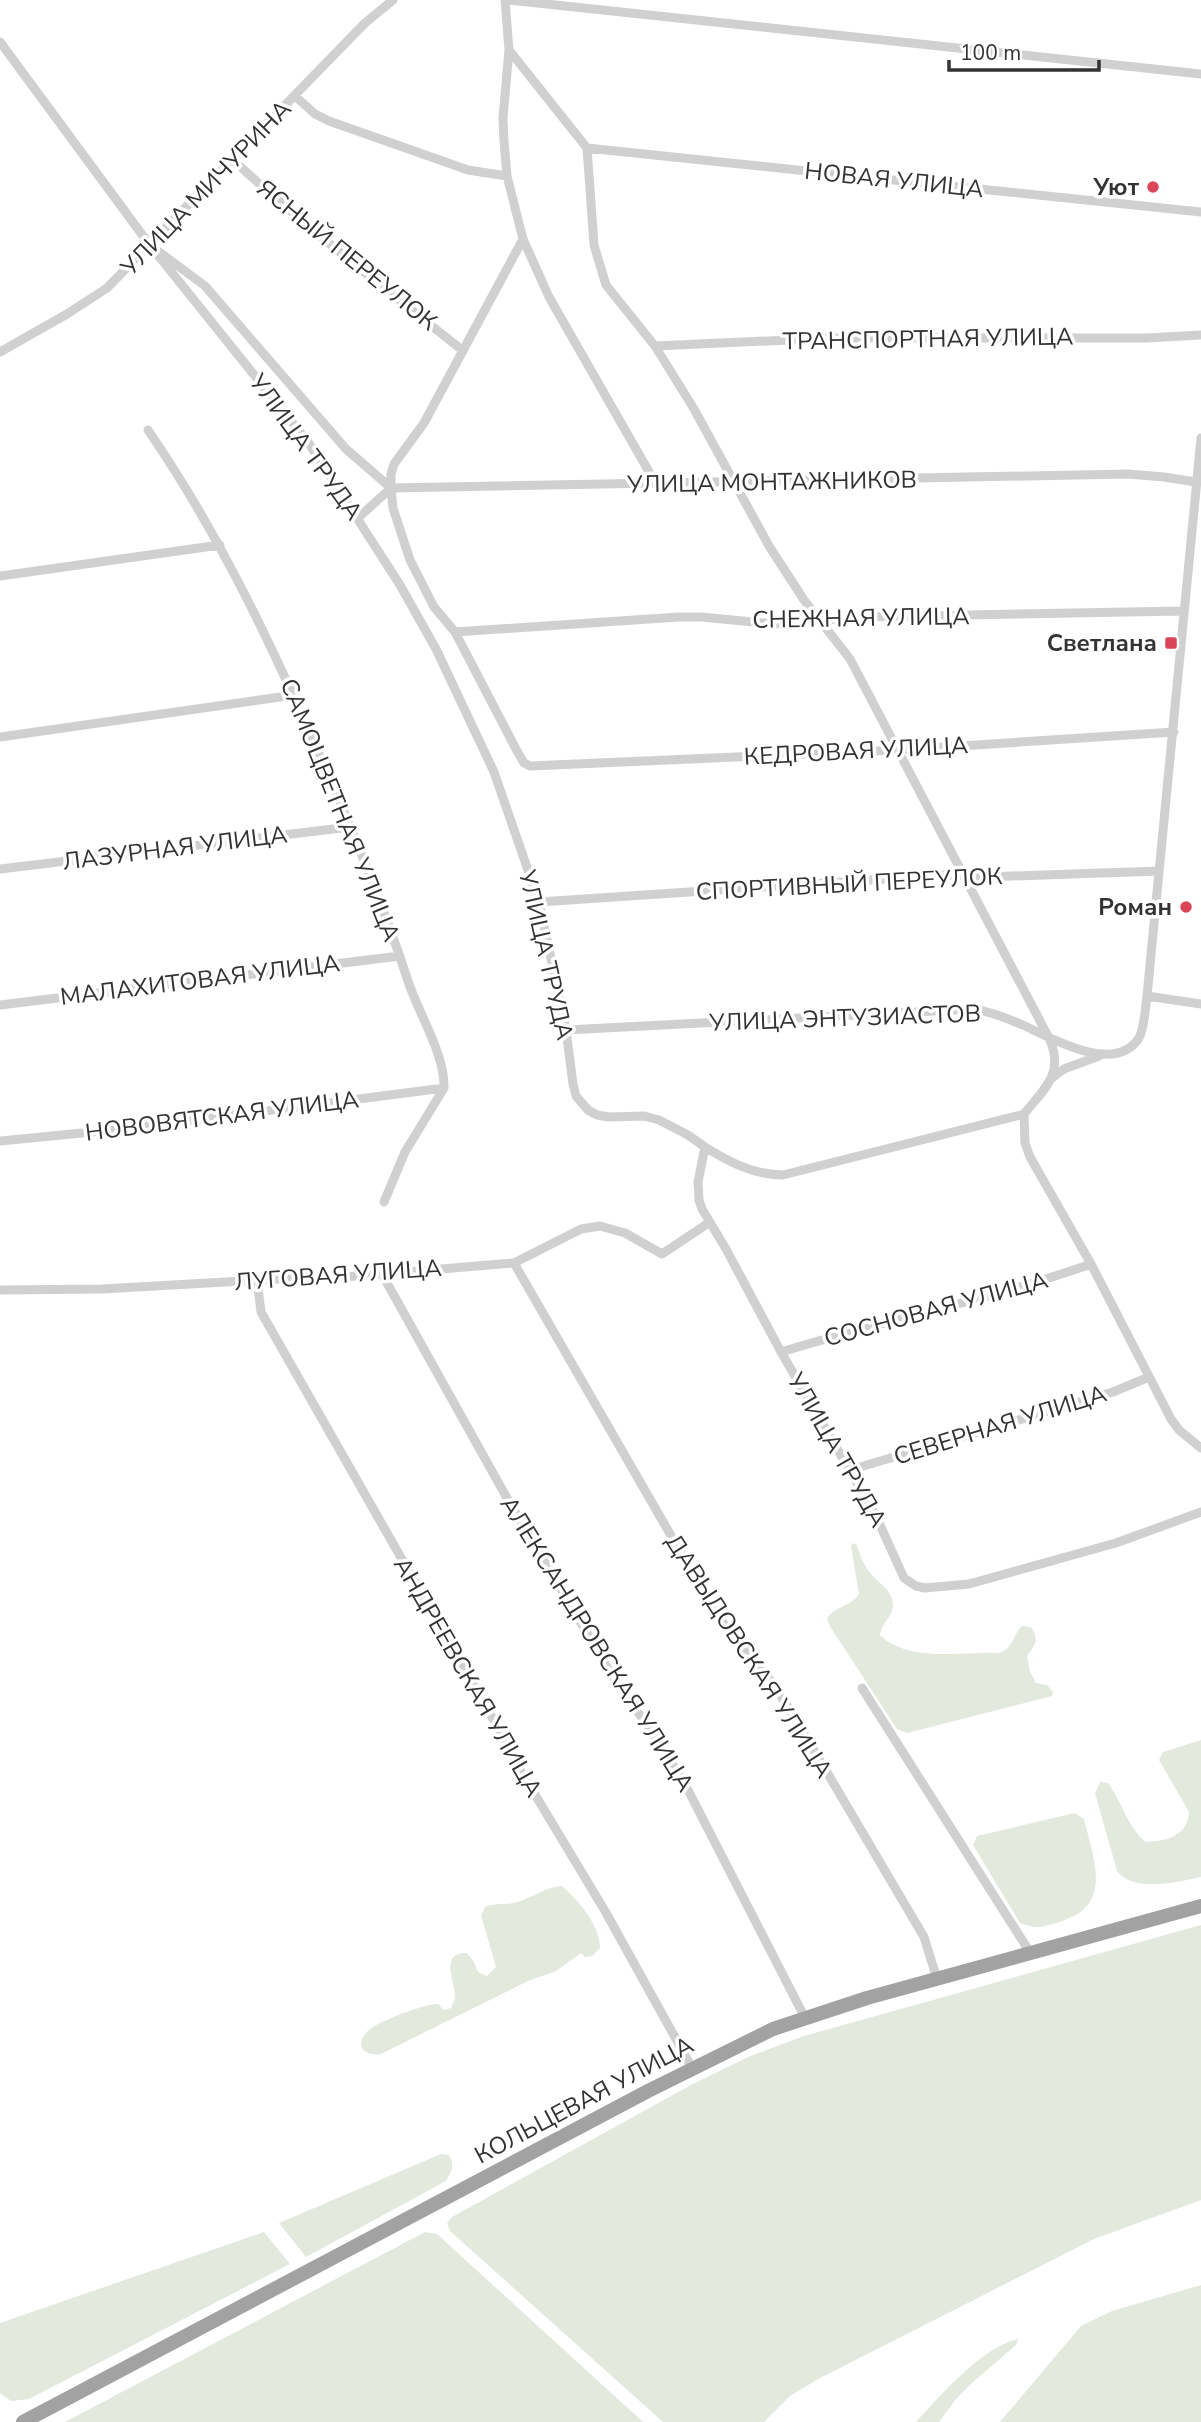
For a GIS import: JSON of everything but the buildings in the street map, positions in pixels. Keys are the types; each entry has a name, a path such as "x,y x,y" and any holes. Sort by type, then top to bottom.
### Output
{"highway":[{"name":"КОЛЬЦЕВАЯ УЛИЦА","path":"23,2422 748,2040 805,2018 1201,1906"}],"street":[{"name":"УЛИЦА МИЧУРИНА","path":"0,352 95,298 116,280 365,23 393,0"},
{"path":"656,484 549,297 523,239 507,176 503,118 509,50 507,0 1201,74"},
{"name":"УЛИЦА ТРУДА","path":"0,42 149,244 308,442 400,585 463,702 494,772 539,902 566,1030 576,1096 588,1110 609,1117 644,1116 659,1120 681,1130 705,1147 697,1191 699,1200 781,1352 876,1514 904,1578 925,1588 969,1584 1116,1543 1201,1513"},
{"path":"509,50 587,148 594,245 606,285 655,346 736,482 769,546 819,620 850,659 1054,1049 1056,1065 1049,1081 1024,1114 783,1175 771,1175 746,1168 705,1147"},
{"path":"295,96 315,114 329,121 468,170 507,176"},
{"name":"НОВАЯ УЛИЦА","path":"587,148 1201,212"},
{"name":"ЯСНЫЙ ПЕРЕУЛОК","path":"233,160 346,258 462,350"},
{"path":"358,519 391,488 394,464 424,423 523,239"},
{"name":"УЛИЦА ТРУДА","path":"149,244 205,286 346,449 391,488 393,508 410,560 434,607 455,632 524,763 538,767"},
{"name":"ТРАНСПОРТНАЯ УЛИЦА","path":"655,346 833,338 1147,338 1201,335"},
{"name":"САМОЦВЕТНАЯ УЛИЦА","path":"148,430 220,545 264,628 350,827 439,1058 444,1088"},
{"path":"1049,1081 1064,1069 1128,1048 1139,1037 1147,996 1174,732 1183,611 1197,518 1196,482 1201,438"},
{"name":"УЛИЦА МОНТАЖНИКОВ","path":"391,488 1128,474 1196,482"},
{"path":"0,576 220,545"},
{"name":"СНЕЖНАЯ УЛИЦА","path":"455,632 679,617 775,624 861,617 1183,611"},
{"path":"0,737 293,695"},
{"name":"КЕДРОВАЯ УЛИЦА","path":"538,767 898,750 1174,732"},
{"name":"ЛАЗУРНАЯ УЛИЦА","path":"0,869 350,827"},
{"name":"СПОРТИВНЫЙ ПЕРЕУЛОК","path":"539,902 881,879 1159,871"},
{"name":"МАЛАХИТОВАЯ УЛИЦА","path":"0,1004 400,956"},
{"path":"1147,996 1201,1004"},
{"name":"УЛИЦА ЭНТУЗИАСТОВ","path":"566,1030 974,1009 998,1015 1081,1051 1107,1054"},
{"path":"384,1202 405,1152 444,1088"},
{"name":"НОВОВЯТСКАЯ УЛИЦА","path":"0,1141 133,1128 444,1088"},
{"path":"1024,1114 1025,1143 1030,1157 1091,1264 1171,1419 1179,1430 1201,1448"},
{"name":"ЛУГОВАЯ УЛИЦА","path":"0,1290 102,1289 382,1274 514,1263 581,1229 600,1226 625,1233 662,1254 710,1222"},
{"name":"ДАВЫДОВСКАЯ УЛИЦА","path":"514,1263 715,1612 771,1681 795,1718 924,1937 937,1979"},
{"name":"СОСНОВАЯ УЛИЦА","path":"781,1352 1048,1279 1091,1264"},
{"name":"АЛЕКСАНДРОВСКАЯ УЛИЦА","path":"382,1274 507,1498 613,1677 663,1748 689,1793 805,2018"},
{"name":"АНДРЕЕВСКАЯ УЛИЦА","path":"257,1280 261,1312 516,1763 605,1911 692,2068"},
{"name":"СЕВЕРНАЯ УЛИЦА","path":"850,1470 1113,1392 1149,1377"},
{"path":"862,1688 1031,1954"}],"shaded area":[{"path":"853,1543 857,1545 867,1568 892,1600 891,1613 880,1635 890,1643 914,1652 997,1653 1009,1647 1022,1626 1031,1627 1036,1639 1027,1656 1030,1672 1036,1683 1047,1685 1053,1692 1052,1696 907,1733 897,1729 827,1619 859,1594 851,1546"},
{"path":"1201,1740 1201,1877 1156,1884 1124,1878 1117,1871 1095,1793 1100,1782 1108,1783 1134,1830 1146,1842 1175,1836 1185,1827 1189,1812 1159,1760 1163,1752"},
{"path":"1075,1813 1084,1819 1095,1864 1094,1892 1089,1904 1078,1914 1050,1925 1037,1927 1020,1923 973,1845 977,1836"},
{"path":"562,1886 575,1898 596,1931 600,1948 592,1956 585,1957 581,1953 556,1971 528,1981 381,2054 365,2051 361,2043 365,2034 383,2022 432,2004 438,2004 444,2010 451,2008 455,1997 450,1969 453,1957 467,1953 478,1972 487,1976 496,1967 481,1915 485,1907 514,1903"},
{"path":"1201,1925 1201,2200 1094,2239 820,2378 790,2396 764,2422 663,2422 450,2231 447,2223 452,2217 691,2085 748,2057 804,2036"},
{"path":"441,2154 449,2155 452,2162 446,2181 306,2257 279,2223"},
{"path":"264,2232 290,2264 29,2399 11,2401 0,2393 0,2323"},
{"path":"425,2232 437,2234 643,2422 65,2422"},
{"path":"1201,2285 1201,2422 1000,2422 1081,2326 1112,2311"},
{"path":"1018,2339 1016,2345 956,2399 939,2422 916,2422 976,2362 1004,2344"}],"place":[{"name":"Уют","path":"1153,187"},
{"name":"Светлана","path":"1171,643"},
{"name":"Роман","path":"1186,907"}]}
